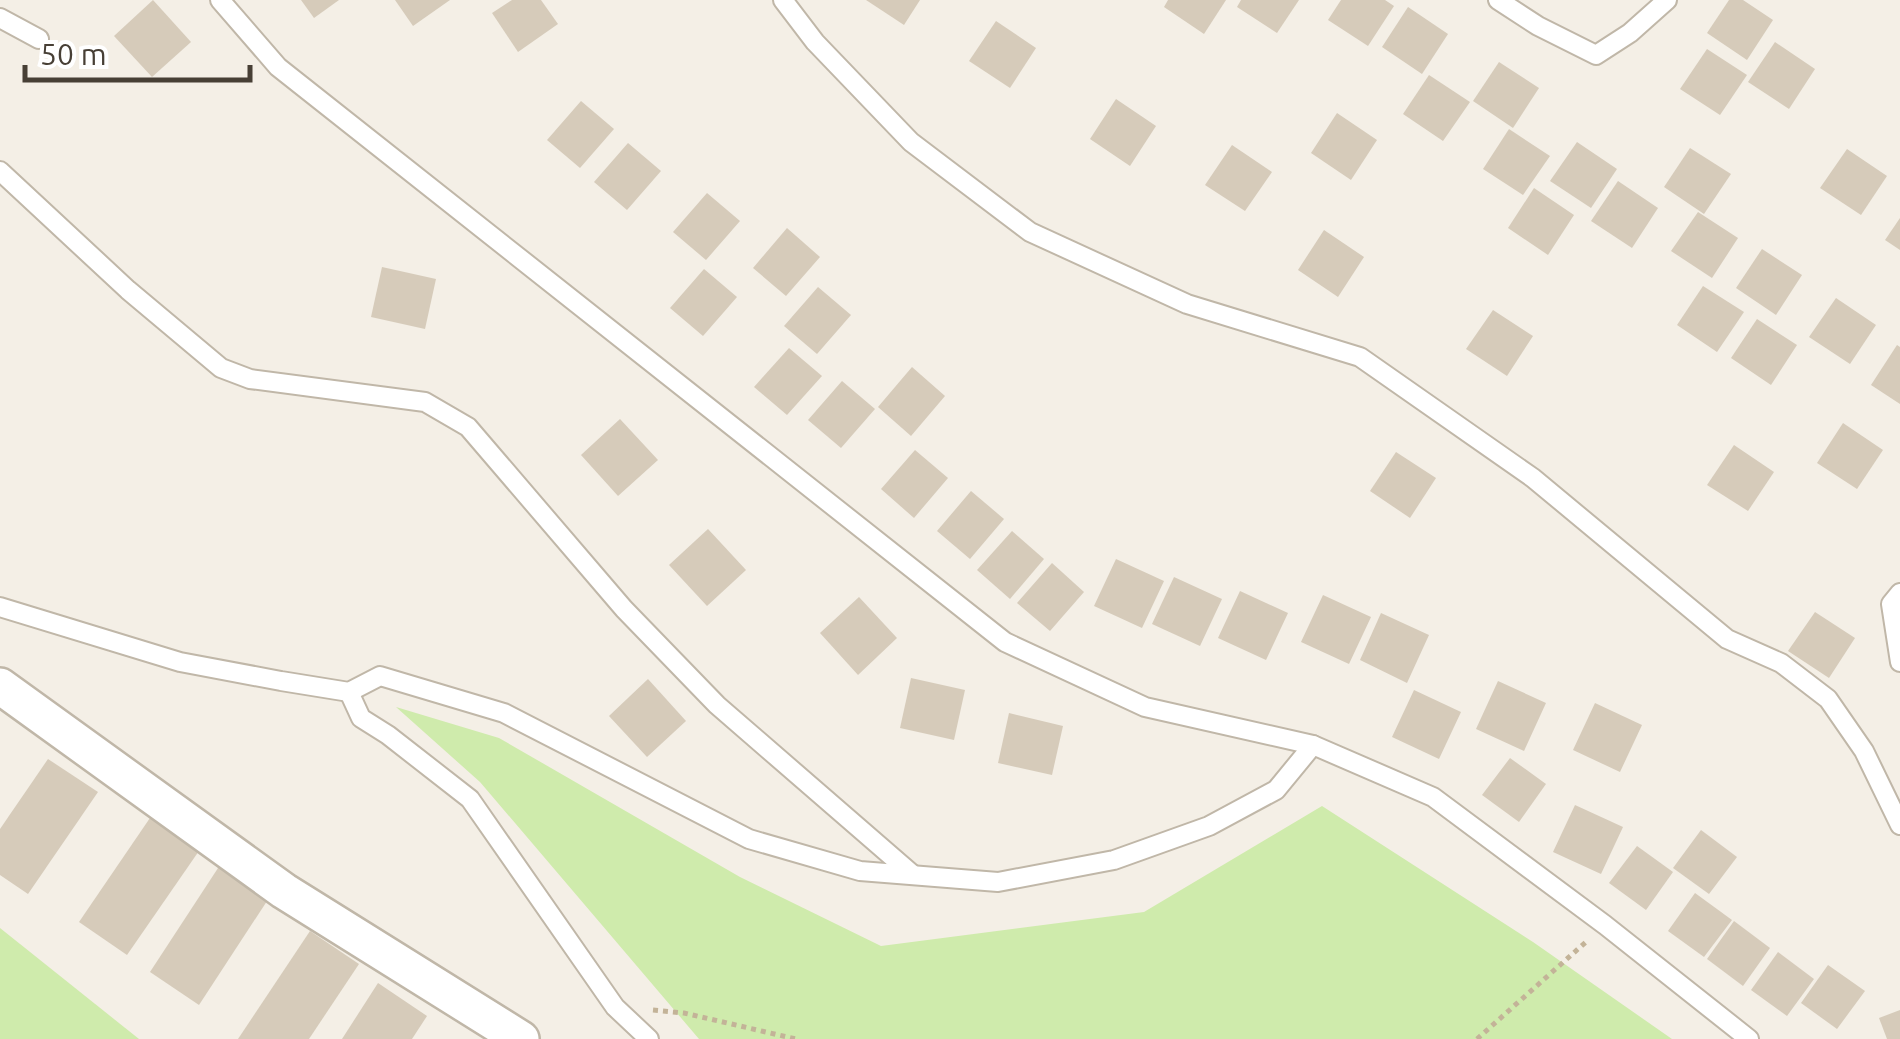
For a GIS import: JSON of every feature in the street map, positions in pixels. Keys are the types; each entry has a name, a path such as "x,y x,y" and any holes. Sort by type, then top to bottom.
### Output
{"street":[{"path":"0,686 284,891 521,1039"},
{"path":"45,744 150,807 272,892 297,914 483,1039"}],"lane":[{"path":"220,0 278,67 1005,642 1146,707 1313,746 1433,797 1605,924 1750,1039"},
{"path":"782,0 814,42 911,142 1030,232 1186,304 1360,357 1534,478 1727,639 1781,663 1828,699 1864,751 1900,825"},
{"path":"1498,0 1596,56 1667,0"},
{"path":"0,18 39,39"},
{"path":"0,171 128,290 220,368 250,379 425,402 468,427 624,609 717,704 913,874"},
{"path":"1900,593 1891,604 1900,662"},
{"path":"0,607 180,662 349,692 380,676 504,713 750,839 860,871 998,882 1114,860 1209,826 1276,790 1313,746"},
{"path":"349,692 361,718 470,799 615,1007 649,1039"}],"path":[{"path":"1477,1039 1605,924"},
{"path":"615,1007 684,1013 796,1039"}],"green space":[{"path":"396,707 499,738 740,877 881,946 1144,912 1322,806 1533,942 1672,1039 699,1039 480,782"},
{"path":"0,928 139,1039 0,1039"}],"building":[{"path":"153,0 191,42 152,77 114,36"},
{"path":"301,0 339,0 314,18"},
{"path":"395,0 450,0 413,26"},
{"path":"512,0 541,0 558,24 518,52 492,13"},
{"path":"866,0 920,0 904,25"},
{"path":"1168,0 1226,0 1204,34 1164,7"},
{"path":"1241,0 1299,0 1277,33 1237,7"},
{"path":"1341,0 1385,0 1394,6 1368,46 1328,20"},
{"path":"1729,0 1743,0 1773,20 1747,60 1707,33"},
{"path":"1408,7 1448,34 1422,74 1382,47"},
{"path":"996,21 1036,48 1010,88 969,61"},
{"path":"1775,42 1815,69 1789,109 1748,82"},
{"path":"1707,49 1747,75 1720,115 1680,89"},
{"path":"1499,62 1539,88 1513,128 1473,101"},
{"path":"1429,75 1470,102 1443,141 1403,114"},
{"path":"1116,99 1156,126 1130,166 1090,139"},
{"path":"581,101 614,129 580,168 547,140"},
{"path":"1337,113 1377,140 1351,180 1311,153"},
{"path":"1509,129 1550,156 1523,195 1483,169"},
{"path":"1577,142 1617,169 1591,208 1550,181"},
{"path":"628,143 661,171 627,210 594,182"},
{"path":"1232,145 1272,172 1245,211 1205,185"},
{"path":"1690,148 1731,174 1704,214 1664,187"},
{"path":"1847,149 1887,176 1861,215 1820,188"},
{"path":"1618,181 1658,208 1632,248 1591,221"},
{"path":"1534,188 1574,215 1548,255 1508,228"},
{"path":"707,193 740,221 706,260 673,232"},
{"path":"1698,212 1738,238 1712,278 1671,251"},
{"path":"1900,218 1900,250 1885,240"},
{"path":"787,228 820,257 786,296 753,268"},
{"path":"1324,230 1364,257 1338,297 1298,270"},
{"path":"1762,249 1802,275 1776,315 1736,288"},
{"path":"382,267 436,279 425,329 371,317"},
{"path":"704,269 737,297 703,336 670,308"},
{"path":"1703,286 1744,312 1717,352 1677,325"},
{"path":"818,287 851,315 817,354 784,326"},
{"path":"1836,298 1876,325 1850,364 1809,337"},
{"path":"1493,310 1533,336 1507,376 1466,349"},
{"path":"1757,319 1797,345 1771,385 1731,358"},
{"path":"1897,345 1900,347 1900,404 1871,385"},
{"path":"789,348 822,376 787,415 754,387"},
{"path":"912,367 945,396 911,436 878,407"},
{"path":"842,381 875,409 841,448 808,420"},
{"path":"620,419 658,460 618,496 581,455"},
{"path":"1843,423 1883,450 1857,489 1817,463"},
{"path":"1734,445 1774,472 1748,511 1707,485"},
{"path":"915,450 948,478 914,518 881,489"},
{"path":"1396,452 1436,478 1410,518 1370,491"},
{"path":"971,491 1004,519 970,559 937,531"},
{"path":"708,529 746,570 707,606 669,565"},
{"path":"1012,531 1044,559 1010,599 977,570"},
{"path":"1116,559 1164,581 1142,628 1094,606"},
{"path":"1052,563 1084,592 1050,631 1017,603"},
{"path":"1174,577 1222,599 1200,646 1152,624"},
{"path":"1240,591 1288,613 1266,660 1218,638"},
{"path":"1323,595 1371,617 1349,664 1301,642"},
{"path":"859,597 897,638 858,675 820,633"},
{"path":"1815,612 1855,638 1829,678 1788,651"},
{"path":"1381,613 1429,635 1407,683 1360,660"},
{"path":"911,678 965,690 954,740 900,728"},
{"path":"648,679 686,721 647,757 609,716"},
{"path":"1498,681 1546,703 1524,751 1476,729"},
{"path":"1414,690 1461,712 1439,759 1392,737"},
{"path":"1595,703 1642,725 1620,772 1573,750"},
{"path":"1009,713 1063,726 1052,775 998,763"},
{"path":"1510,758 1546,784 1519,822 1482,795"},
{"path":"48,759 98,792 28,894 0,875 0,829"},
{"path":"1575,805 1623,827 1601,874 1553,852"},
{"path":"152,815 201,848 127,955 79,922"},
{"path":"1701,830 1737,857 1709,894 1673,868"},
{"path":"1637,846 1673,872 1646,910 1609,883"},
{"path":"220,865 269,898 199,1005 150,972"},
{"path":"1695,893 1732,920 1704,957 1668,931"},
{"path":"1734,921 1770,948 1743,986 1707,959"},
{"path":"310,931 359,964 309,1039 238,1039"},
{"path":"1778,952 1814,979 1787,1016 1751,990"},
{"path":"1828,965 1865,991 1837,1029 1801,1003"},
{"path":"378,983 427,1016 412,1039 342,1039"},
{"path":"1900,1010 1900,1039 1887,1039 1879,1018"}]}
